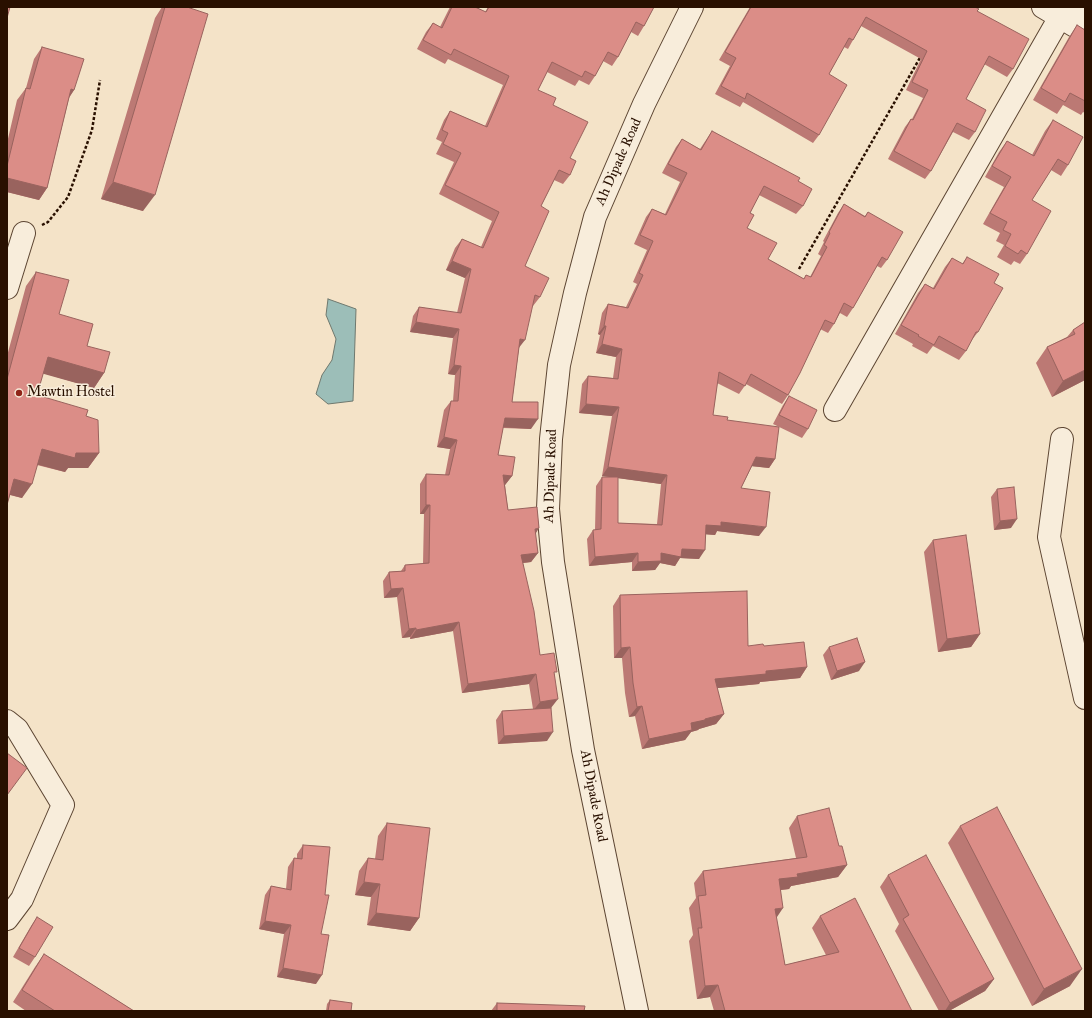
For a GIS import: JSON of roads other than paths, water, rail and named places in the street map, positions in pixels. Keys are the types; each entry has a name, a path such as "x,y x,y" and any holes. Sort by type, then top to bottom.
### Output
{"street":[{"name":"Ah Dipade Road","path":"637,1011 583,750 553,562 548,508 550,454 559,365 575,293 595,217 644,104 692,7"},
{"path":"1052,12 1085,13"},
{"path":"1052,12 1085,32"},
{"path":"835,410 1052,12"},
{"path":"7,288 24,233"},
{"path":"1062,439 1049,537 1085,698"},
{"path":"7,722 17,729 63,805 22,900 7,920"}],"water":[{"path":"328,299 356,309 353,401 328,404 316,394 322,375 332,360 336,339 326,315"}],"place":[{"name":"Mawtin Hostel","path":"19,393"}]}
